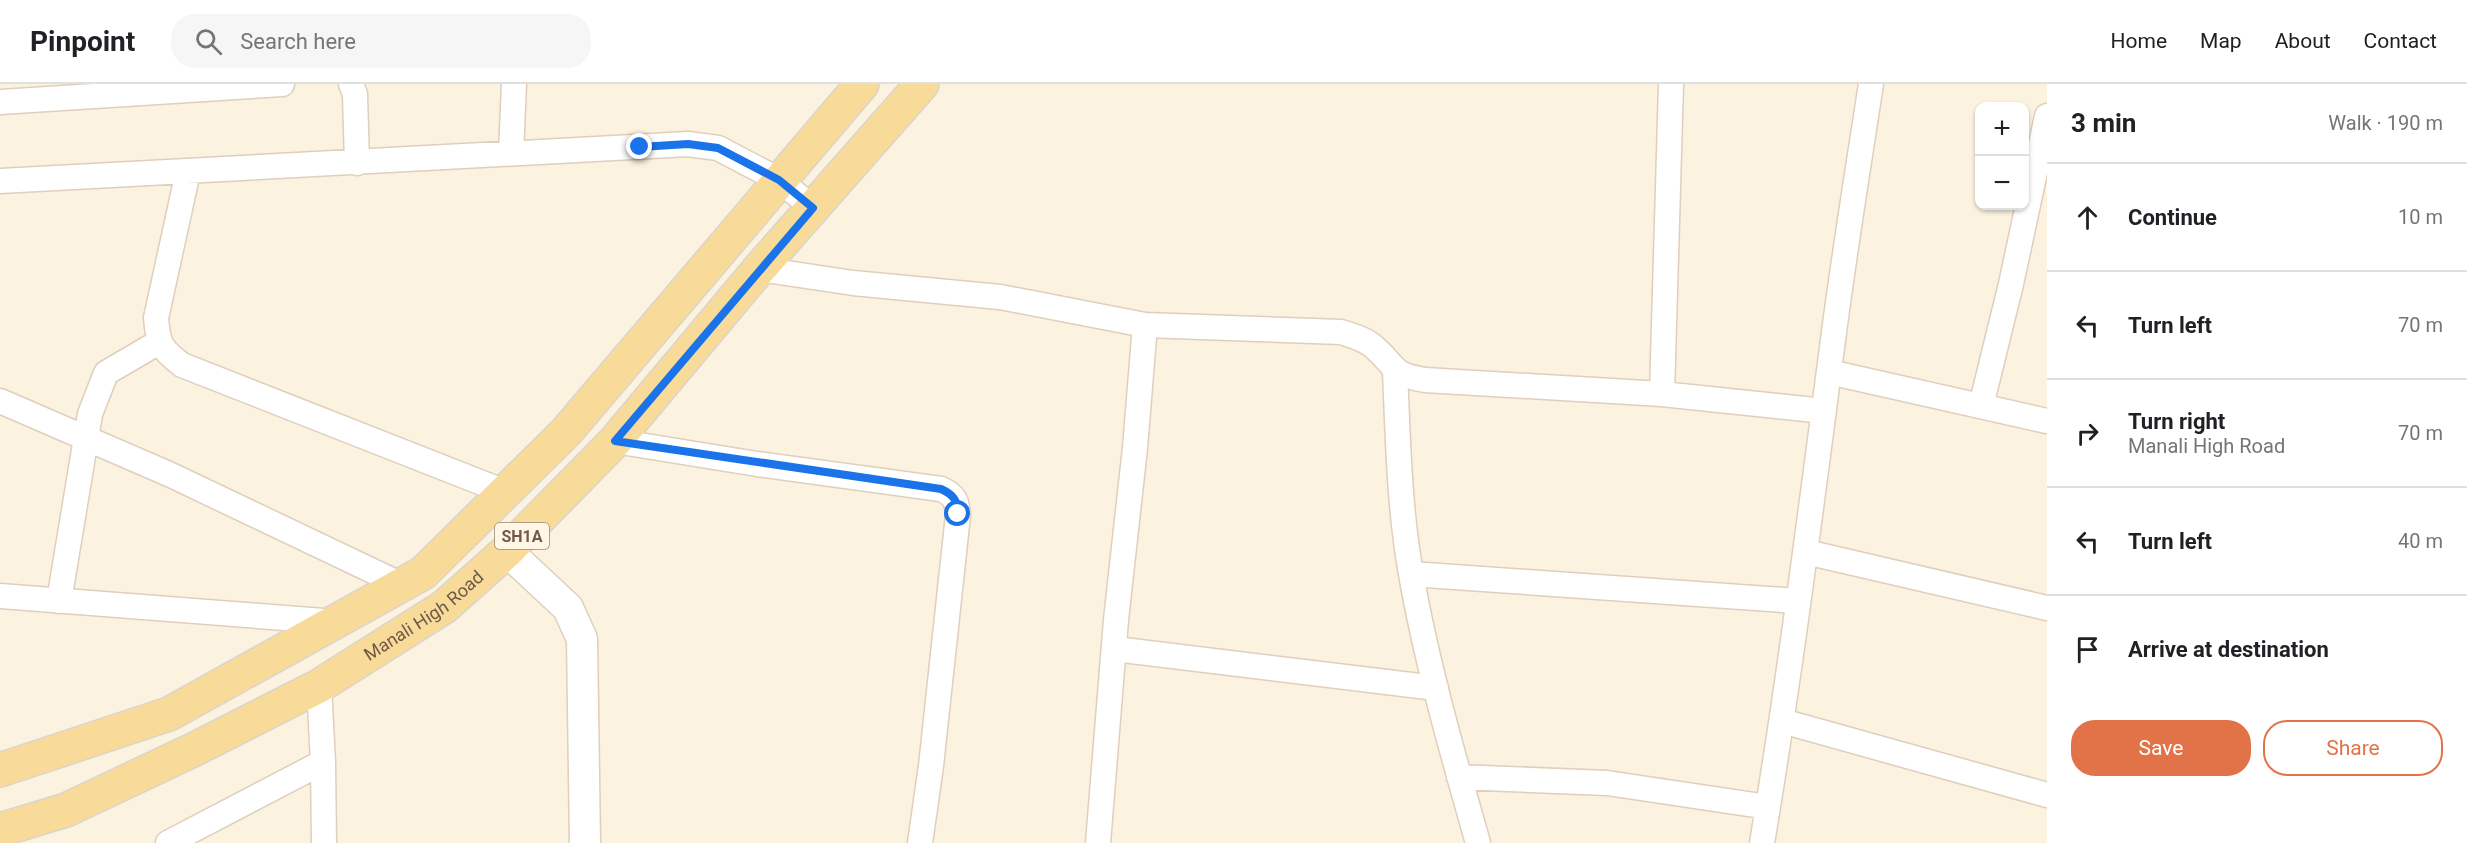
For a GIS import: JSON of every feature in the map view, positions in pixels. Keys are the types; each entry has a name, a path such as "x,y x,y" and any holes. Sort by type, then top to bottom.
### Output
{"main road":[{"name":"Manali High Road","path":"0,770 169,714 423,573 566,432 862,84"},
{"name":"Manali High Road","path":"0,830 66,810 195,749 320,686 444,607 507,551 615,441 759,269 921,84"}],"street":[{"path":"0,102 282,84"},
{"path":"351,84 355,94 357,163"},
{"path":"511,153 514,84"},
{"path":"1662,394 1671,84"},
{"path":"1762,843 1782,721 1871,84"},
{"path":"1981,406 2011,284 2047,116"},
{"path":"0,182 688,144 718,148 779,180 813,208"},
{"path":"188,172 156,318 159,342 164,352 182,365 505,492"},
{"path":"759,269 853,283 1000,297 1144,325 1341,332 1364,340 1376,348 1395,370 1407,377 1425,380 1662,394 1824,411"},
{"path":"1099,843 1144,325"},
{"path":"59,601 90,414 106,373 159,342"},
{"path":"1395,370 1400,471 1411,573 1436,688 1478,843"},
{"path":"1829,372 2047,421"},
{"path":"0,400 171,475 402,585"},
{"path":"615,441 941,489 951,494 957,501 958,514 932,755 920,843"},
{"path":"507,551 568,608 582,639 585,843"},
{"path":"1806,552 2047,608"},
{"path":"1411,573 1798,601"},
{"path":"0,596 336,622"},
{"path":"1115,649 1436,688"},
{"path":"320,686 324,843"},
{"path":"1782,721 2047,793"},
{"path":"168,843 323,762"},
{"path":"1459,777 1607,783 1768,807"}],"route":[{"path":"640,147 688,144 718,148 779,180 813,208 615,441 757,464 941,489 951,494 957,501 958,514"}]}
